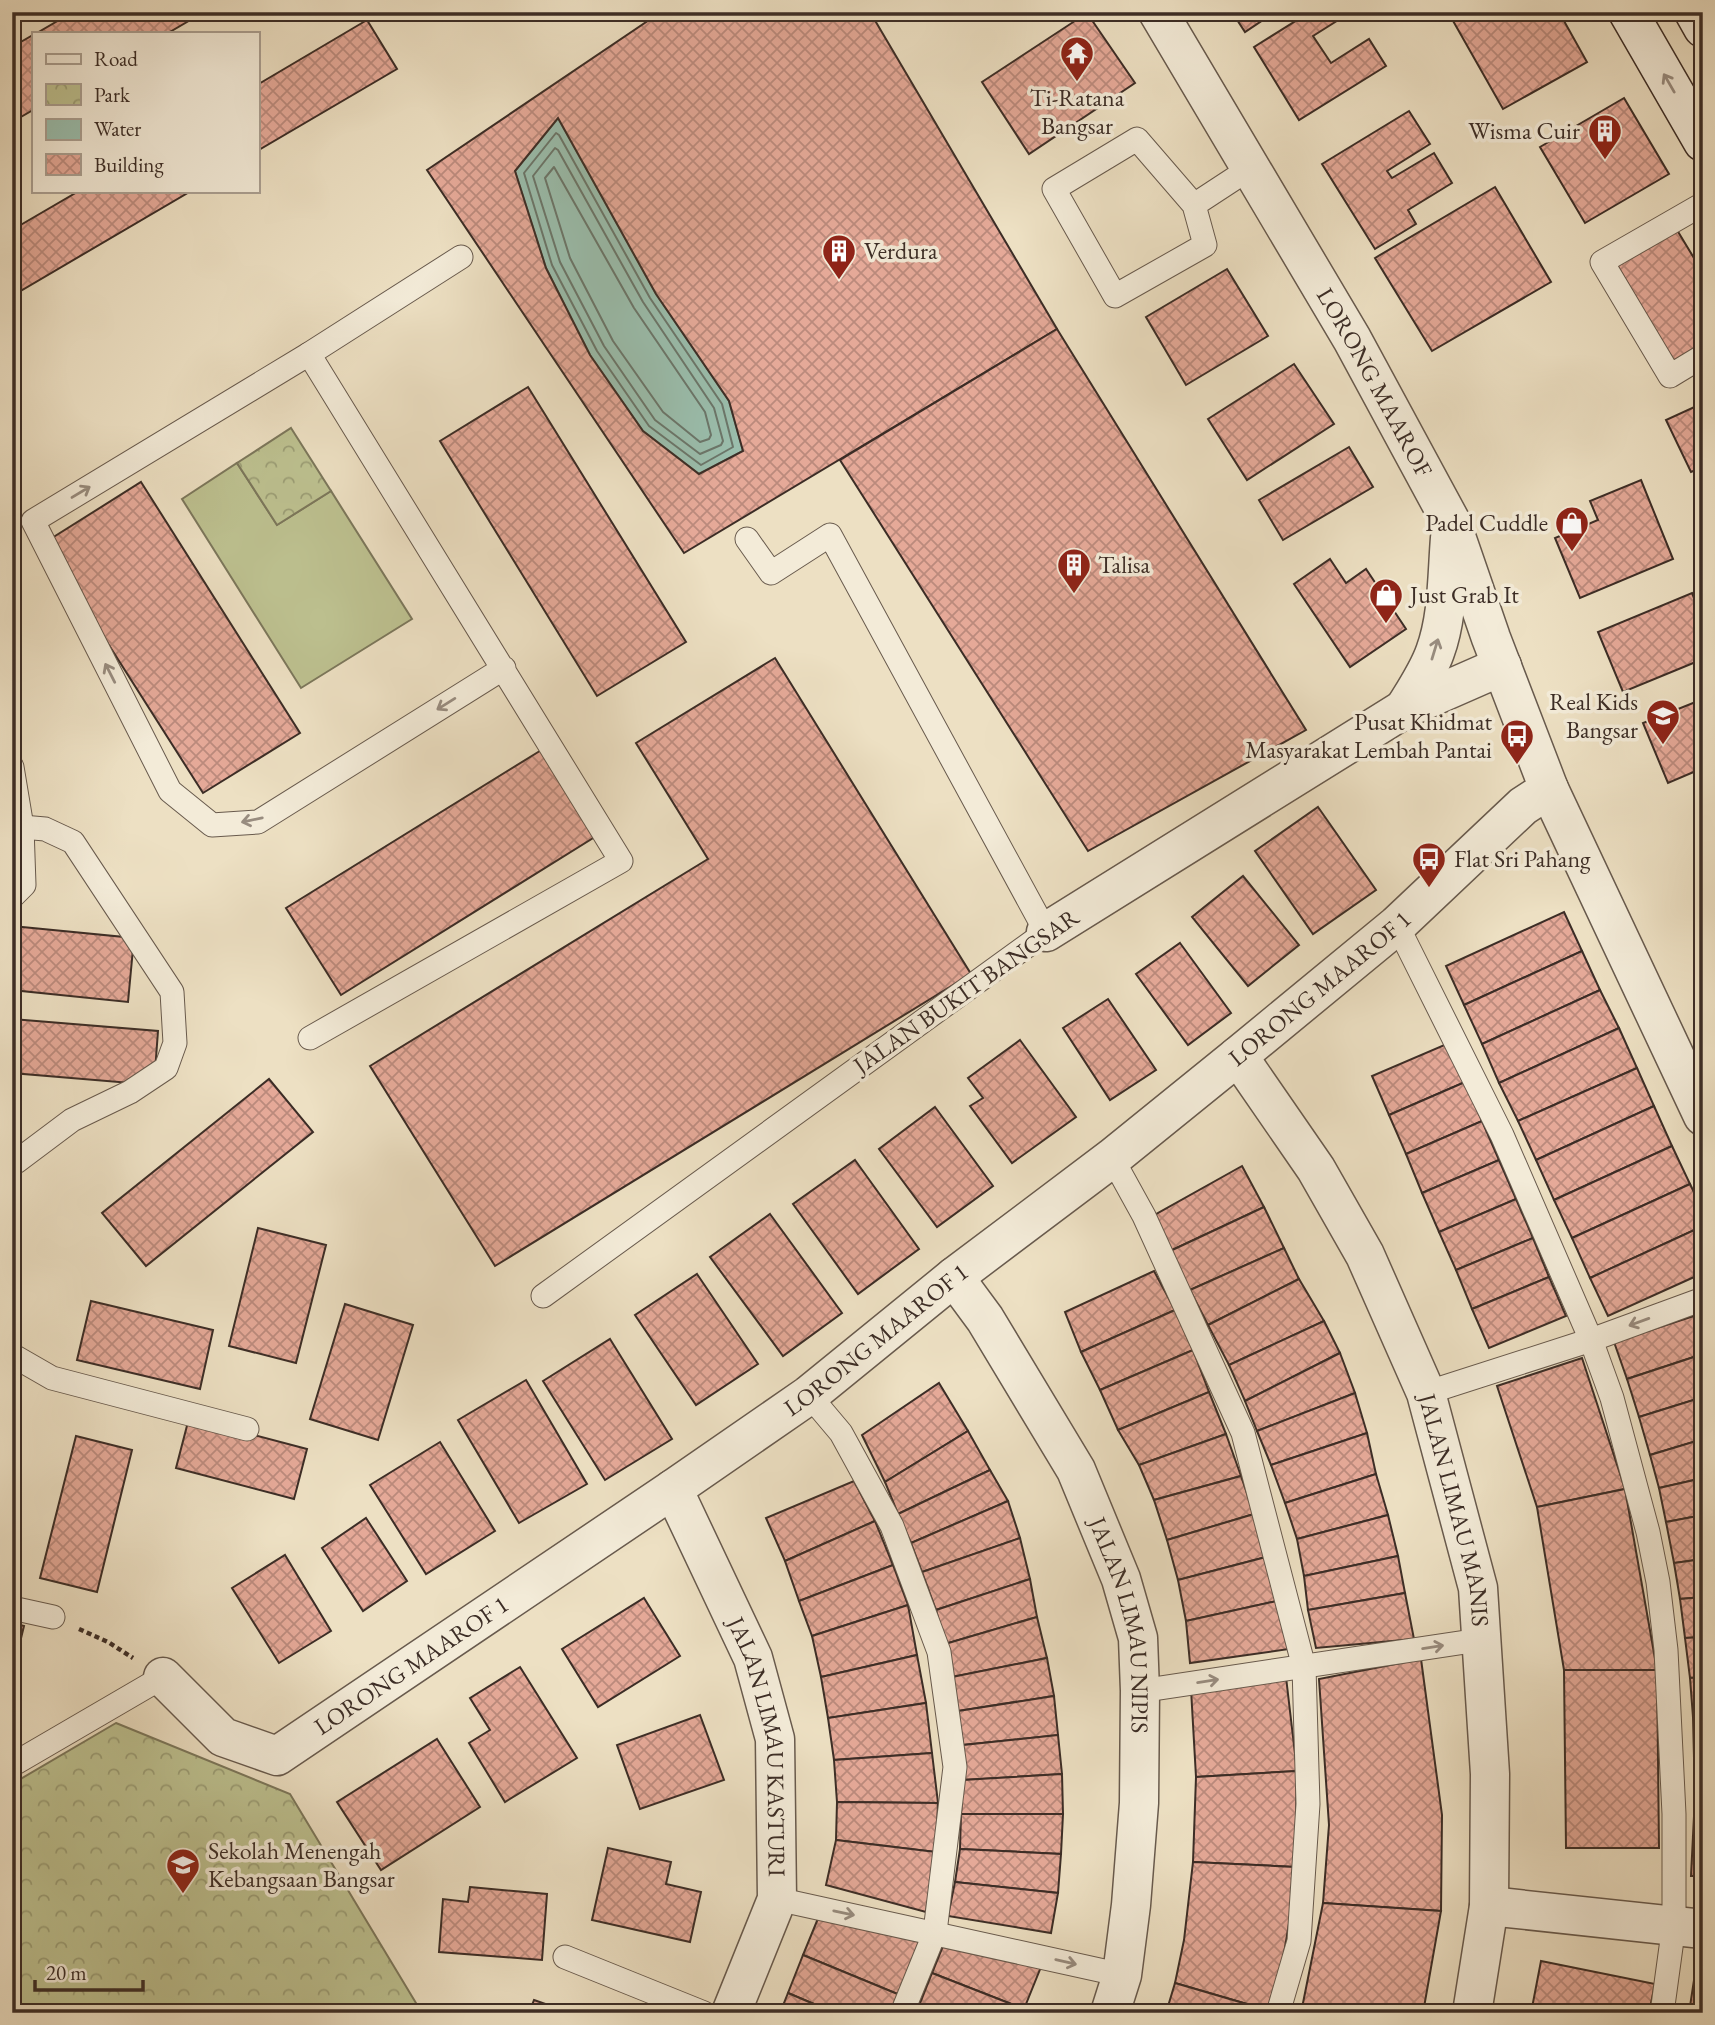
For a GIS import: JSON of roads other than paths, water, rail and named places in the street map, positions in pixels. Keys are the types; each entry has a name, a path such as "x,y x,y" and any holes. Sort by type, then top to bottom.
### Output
{"street":[{"name":"LORONG MAAROF","path":"1158,12 1352,339 1451,522 1549,789 1703,1116"},
{"path":"1628,12 1703,142"},
{"path":"1694,12 1703,28"},
{"name":"JALAN BUKIT BANGSAR","path":"1404,709 1436,650 1446,601 1451,522"},
{"name":"JALAN BUKIT BANGSAR","path":"1046,932 1404,709 1502,666"},
{"name":"LORONG MAAROF 1","path":"163,1677 223,1737 277,1756 809,1395 954,1277 1112,1158 1238,1056 1397,925 1523,806 1549,789"},
{"name":"JALAN LIMAU MANIS","path":"1238,1056 1316,1169 1365,1255 1426,1393 1478,1588 1479,1640 1490,1774 1489,1906 1472,2013"},
{"name":"JALAN LIMAU NIPIS","path":"954,1277 985,1319 1076,1470 1121,1578 1138,1638 1139,1803 1122,1975 1110,2013"},
{"name":"JALAN LIMAU KASTURI","path":"673,1489 753,1658 775,1739 777,1899 731,2013"},
{"path":"1489,1906 1688,1927"}],"lane":[{"path":"1137,139 1194,205 1205,245 1115,296 1054,189 1137,139"},
{"path":"1194,205 1252,167"},
{"path":"1703,204 1602,262 1670,376 1703,356"},
{"path":"461,257 309,354 22,517 170,791 212,825 258,822 504,668"},
{"path":"309,354 621,861 310,1038"},
{"path":"747,539 771,573 830,535 1046,932"},
{"path":"12,767 22,827 24,885 12,897"},
{"path":"12,1160 16,1162 72,1120 130,1093 166,1068 175,1043 172,992 74,842 45,829 22,827"},
{"path":"1397,925 1503,1135 1591,1340 1612,1398 1632,1468 1658,1582 1665,1650 1674,1814 1688,1927 1662,2013"},
{"name":"JALAN BUKIT BANGSAR","path":"544,1296 1046,932"},
{"path":"1112,1158 1144,1216 1243,1433 1304,1667 1308,1804 1300,1941 1278,2013"},
{"path":"1426,1393 1591,1340 1703,1299"},
{"path":"12,1355 52,1378 247,1429"},
{"path":"809,1395 841,1433 892,1526 939,1652 955,1766 935,1932 902,2013"},
{"path":"12,1608 53,1617"},
{"path":"1140,1691 1479,1640"},
{"path":"12,1765 163,1677"},
{"path":"777,1899 1122,1975"},
{"path":"565,1957 704,2013"}],"water":[{"path":"558,118 656,294 729,401 743,451 699,474 643,431 590,355 546,268 515,171"}],"place":[{"name":"Ti-Ratana Bangsar","path":"1077,83"},
{"name":"Wisma Cuir","path":"1605,161"},
{"name":"Verdura","path":"839,281"},
{"name":"Padel Cuddle","path":"1572,553"},
{"name":"Talisa","path":"1074,595"},
{"name":"Just Grab It","path":"1386,625"},
{"name":"Real Kids Bangsar","path":"1663,746"},
{"name":"Pusat Khidmat Masyarakat Lembah Pantai","path":"1517,766"},
{"name":"Flat Sri Pahang","path":"1429,889"},
{"name":"Sekolah Menengah Kebangsaan Bangsar","path":"183,1895"}]}
